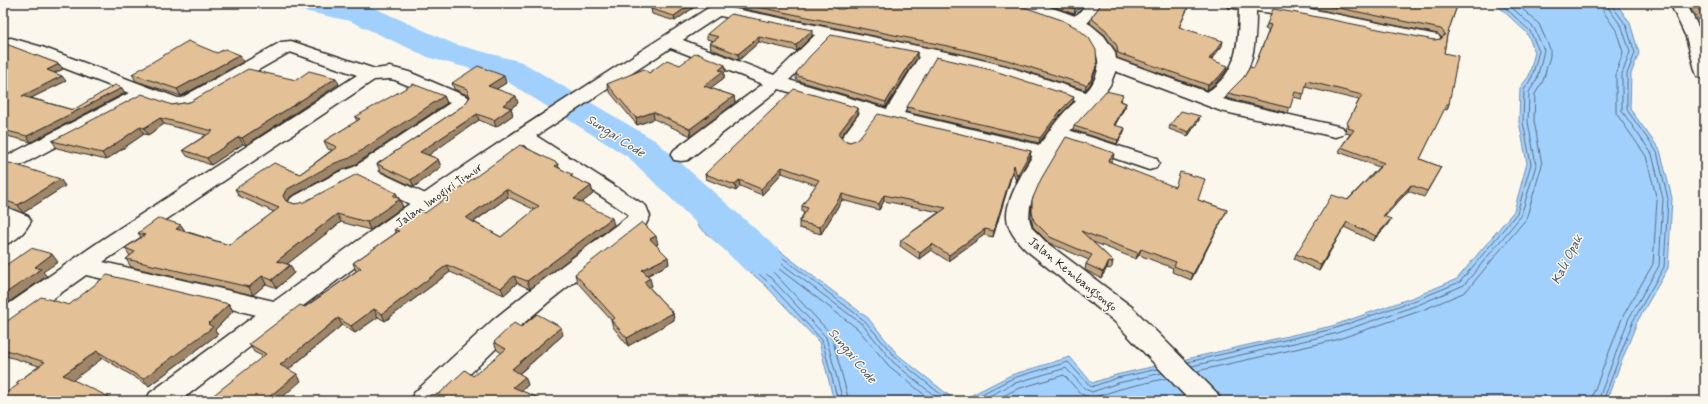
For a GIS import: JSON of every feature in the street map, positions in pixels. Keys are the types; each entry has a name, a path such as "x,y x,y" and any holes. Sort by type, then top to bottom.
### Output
{"street":[{"path":"1075,23 1085,17 1095,3"},
{"path":"1678,3 1687,19 1704,64"},
{"path":"1026,4 1054,13 1087,30 1102,44 1107,53 1108,62 1209,100 1253,113 1335,131"},
{"path":"1209,100 1227,86 1237,74 1246,46 1243,4 1296,11 1432,39"},
{"path":"721,6 827,33 999,70 1088,99"},
{"name":"Jalan Imogiri Timur","path":"169,399 278,311 426,204 523,136 721,6"},
{"path":"1687,19 1705,22"},
{"path":"681,156 777,82 827,33"},
{"path":"669,41 777,82 872,111 950,132 1045,154"},
{"path":"3,44 11,43 30,49 176,104 186,103 287,46 291,46 367,72 369,75"},
{"path":"892,117 930,54"},
{"name":"Jalan Kembangsongo","path":"1108,62 1106,74 1100,86 1069,119 1059,133 1045,154 1021,197 1018,213 1021,229 1036,246 1122,314 1207,401"},
{"path":"3,321 111,246 369,75 390,73 402,76 458,99 461,103 361,172 347,177 299,203"},
{"path":"3,166 144,93"},
{"path":"850,140 872,111"},
{"path":"1059,133 1149,163"},
{"path":"424,401 502,327 577,266 637,221 639,216 638,211 523,136"},
{"path":"361,172 426,204"},
{"path":"3,213 20,221 15,229 3,237"},
{"path":"82,266 278,311"}],"water":[{"name":"Kali Opak","path":"1495,3 1616,3 1630,23 1639,53 1631,74 1630,109 1660,150 1672,198 1668,268 1637,322 1606,401 960,401 1011,375 1070,357 1092,383 1116,375 1332,326 1414,297 1457,279 1514,211 1527,163 1519,122 1520,88 1529,76 1535,52 1527,33"},
{"path":"739,220 868,318 898,355 956,401 834,401 819,342 765,285 697,225"}],"building":[{"path":"659,3 692,3 674,16 651,9"},
{"path":"834,3 837,9 843,9 856,3 1015,3 1062,20 1077,28 1089,38 1096,50 1097,64 1091,80 1086,85 1007,60 962,49 744,4"},
{"path":"1057,3 1081,3 1075,9"},
{"path":"1102,3 1190,3 1179,27 1223,41 1209,59 1228,66 1218,78 1208,85 1118,53 1117,46 1106,30 1091,18"},
{"path":"1315,3 1458,3 1447,35 1444,53 1458,56 1449,104 1447,104 1420,159 1441,167 1427,191 1411,185 1383,216 1391,219 1376,236 1347,222 1321,265 1296,254 1332,195 1348,200 1384,163 1341,147 1354,130 1348,128 1349,126 1347,123 1362,95 1307,81 1304,94 1295,92 1290,108 1228,93 1244,77 1250,67 1254,68 1271,25 1267,24 1273,9 1434,40 1441,39 1445,34 1441,29"},
{"path":"1695,3 1705,3 1705,21"},
{"path":"731,14 812,30 796,45 759,37 738,54 710,43 719,37 707,34"},
{"path":"831,35 917,52 886,102 798,76 796,73 809,57"},
{"path":"188,41 217,53 225,49 240,55 177,89 132,74"},
{"path":"3,44 59,64 47,70 62,76 22,96 73,110 115,85 122,88 27,136 3,130"},
{"path":"696,53 725,65 719,70 723,71 704,86 734,96 690,129 653,112 636,118 607,84 644,69 649,73 667,60 680,65"},
{"path":"936,57 992,70 1074,97 1061,110 1040,138 907,107"},
{"path":"478,66 504,76 488,86 516,96 503,105 511,108 494,120 477,114 420,152 438,159 411,180 377,164 464,105 470,97 467,89 452,83"},
{"path":"248,69 296,80 309,71 336,78 242,138 239,137 207,158 183,150 213,131 160,118 144,128 140,127 102,153 52,141 142,94 172,105 190,102"},
{"path":"413,84 444,96 350,158 335,163 286,190 283,196 286,201 295,204 304,202 357,174 396,193 393,196 400,199 367,222 337,214 277,261 290,265 272,280 262,276 249,287 126,259 135,252 125,248 145,235 138,233 159,218 181,225 176,229 229,245 279,208 235,189 274,163 300,174 337,147 324,141 360,119 355,117"},
{"path":"794,89 858,108 838,134 843,140 850,142 858,139 878,114 1031,151 1017,176 1014,165 994,231 985,229 949,255 932,244 920,253 901,240 946,208 884,195 879,204 842,194 820,227 799,222 808,208 802,206 819,180 782,167 761,189 739,180 735,185 705,174"},
{"path":"1106,91 1123,95 1120,101 1126,103 1114,125 1125,128 1118,140 1074,126"},
{"path":"1181,111 1200,116 1189,132 1170,125"},
{"path":"1066,137 1114,153 1108,161 1175,187 1180,172 1205,179 1198,200 1227,210 1193,274 1174,266 1176,262 1141,249 1138,253 1081,231 1113,261 1112,263 1109,262 1103,272 1086,264 1092,255 1050,237 1034,221 1032,200 1041,179"},
{"path":"520,145 557,163 558,164 555,166 573,175 570,176 591,186 574,199 612,218 527,281 514,276 501,288 447,265 382,314 374,309 351,326 338,318 280,365 297,374 264,401 206,401 266,354 249,344 300,305 305,307 361,268 353,263 399,231 394,230 420,210 425,213","holes":["506,189 539,206 501,237 466,218"]},
{"path":"10,163 60,179 18,205 3,200 3,165"},
{"path":"642,222 656,236 650,239 668,257 642,270 650,278 644,282 673,313 627,338 611,320 615,318 575,274"},
{"path":"31,248 52,254 35,267 41,269 3,295 3,267"},
{"path":"107,275 229,304 208,324 213,327 143,379 97,351 63,375 109,397 103,401 3,401 3,395 19,384 16,383 45,362 3,349 3,323 41,297 69,305"},
{"path":"537,314 561,327 512,369 525,377 513,387 545,401 423,401 430,395 439,394 465,370 473,376 506,349 494,342 514,323 521,327"}],"waterway":[{"name":"Sungai Code","path":"310,3 359,13 442,51 510,69 642,149 762,260"}]}
